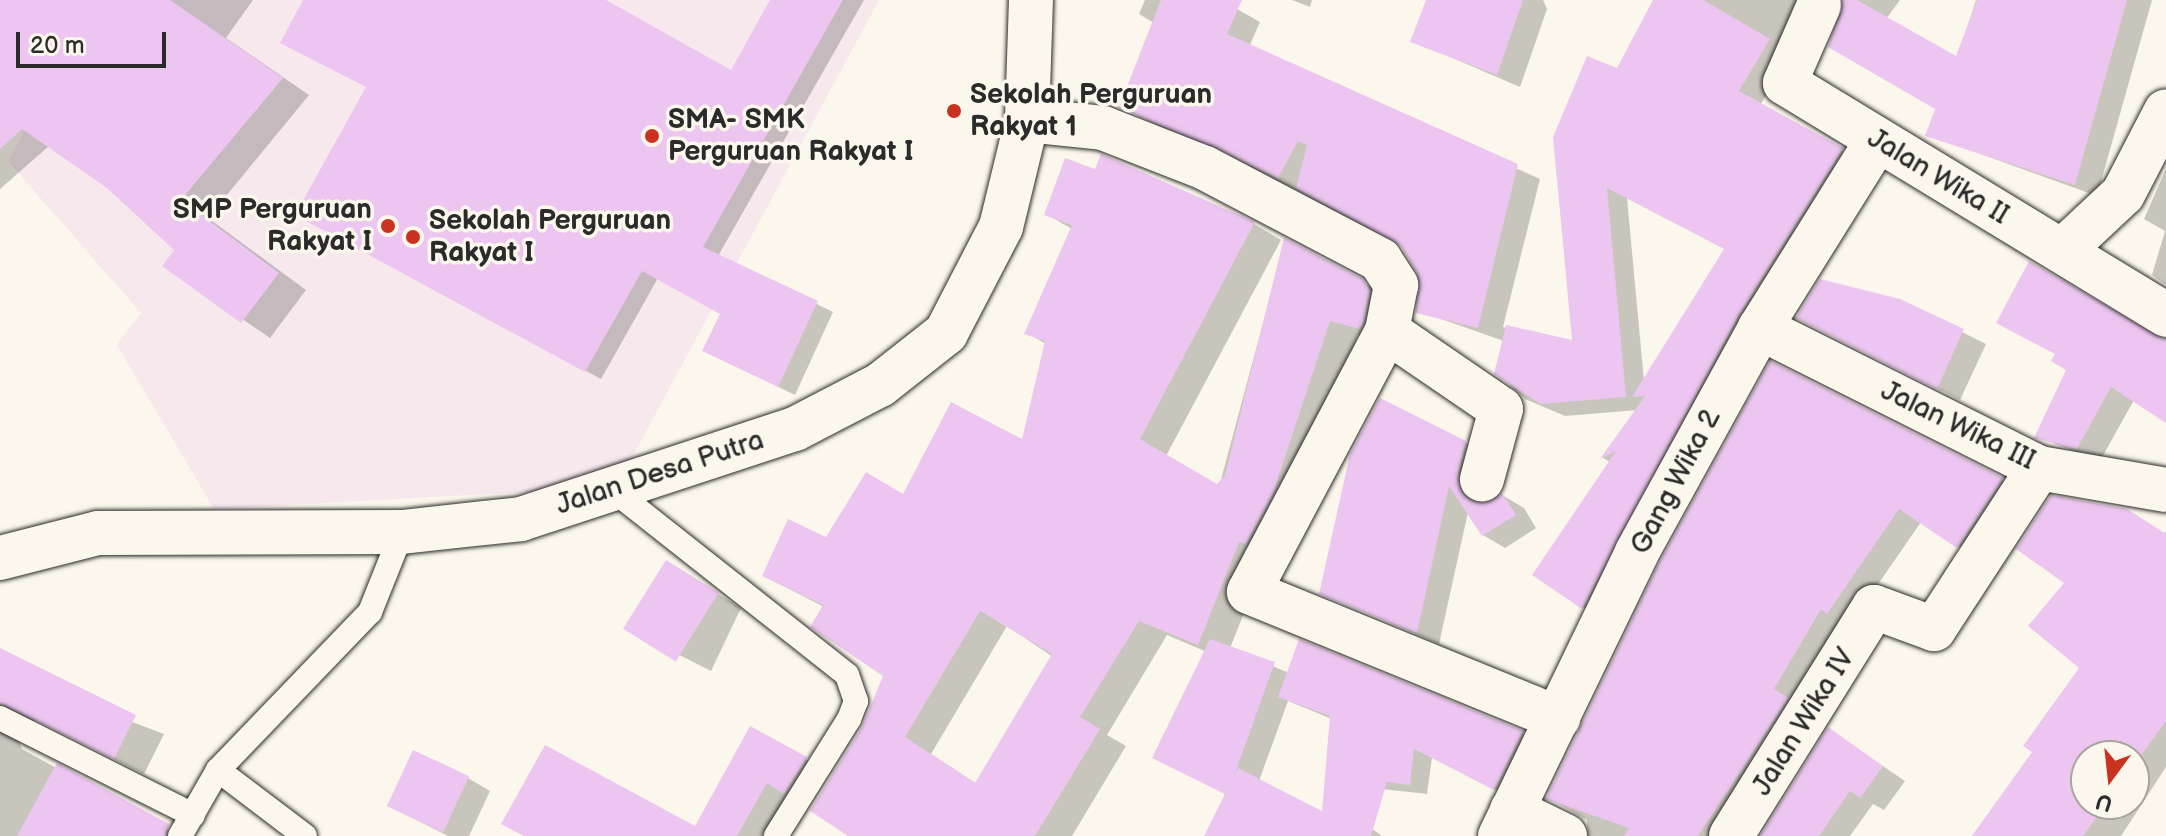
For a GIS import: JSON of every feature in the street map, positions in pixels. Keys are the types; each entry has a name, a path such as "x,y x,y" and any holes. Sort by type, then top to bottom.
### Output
{"street":[{"name":"Jalan Desa Putra","path":"0,558 98,533 402,532 521,519 795,429 880,385 946,333 1001,227 1027,120 1031,0"},
{"name":"Jalan Wika II","path":"1817,2 1783,79 1877,141 2166,315"},
{"path":"2062,251 2123,194 2166,111"},
{"path":"1027,120 1103,128 1205,168 1380,260 1396,285 1387,331 1249,592 1558,718"},
{"name":"Gang Wika 2","path":"1506,823 1637,552 1760,328 1877,141"},
{"name":"Jalan Wika III","path":"1760,328 2039,468 2166,490"},
{"path":"1387,331 1501,409 1482,479"},
{"name":"Jalan Wika IV","path":"1731,836 1874,607 1934,629 2039,468"},
{"path":"1506,823 1565,836"}],"lane":[{"path":"613,490 847,675 856,701 849,719 776,836"},
{"path":"180,836 218,770 370,612 402,532"},
{"path":"0,718 193,815"},
{"path":"218,770 305,836"}],"shaded area":[{"name":"Sekolah Perguruan Rakyat I","path":"96,0 879,0 616,487 214,509 117,345 141,313 8,161"}],"building":[{"path":"0,0 170,0 283,78 181,200 279,273 241,323 162,266 174,250 107,188 22,129 0,149"},
{"path":"303,0 606,0 731,70 770,0 843,0 703,247 818,301 778,387 702,351 720,314 642,271 585,372 295,215 366,87 280,43"},
{"path":"1161,0 1242,0 1227,34 1518,164 1478,328 1416,313 1417,273 1401,246 1296,188 1307,145 1298,141 1278,178 1119,107"},
{"path":"1426,0 1523,0 1497,75 1410,42"},
{"path":"1653,0 1703,0 1770,39 1739,91 1843,148 1738,316 1582,609 1532,575 1616,451 1600,459 1645,396 1632,397 1724,249 1607,188 1626,397 1541,404 1494,374 1506,325 1572,340 1553,137 1587,56 1617,68"},
{"path":"1843,0 1857,0 1956,56 1977,0 2127,0 2075,185 1925,136 1935,109 1828,47"},
{"path":"1101,154 1255,222 1140,439 1217,484 1225,475 1284,238 1363,279 1370,290 1363,323 1360,329 1330,321 1273,493 1246,544 1239,542 1198,645 1139,621 1080,717 1100,729 1035,836 848,836 810,811 862,727 883,676 810,627 823,605 762,576 788,519 826,537 866,472 903,494 951,402 1022,439 1045,341 1024,334 1072,225 1044,215 1065,158 1095,169","holes":["980,611 1052,654 975,783 905,737"]},
{"path":"2029,261 2166,340 2166,423 2111,387 2077,449 2034,438 2066,370 2051,361 2055,354 1996,323"},
{"path":"1820,279 1900,299 1964,329 1937,389 1796,318"},
{"path":"1770,361 2003,478 1957,548 1899,509 1827,614 1821,609 1774,689 1788,698 1698,836 1624,836 1629,828 1546,799 1659,563"},
{"path":"1380,398 1466,441 1458,473 1464,496 1488,503 1502,493 1516,515 1482,536 1449,486 1417,633 1319,594 1350,454"},
{"path":"2051,495 2127,509 2166,534 2166,721 2150,743 2150,740 2070,740 2070,820 2094,820 2083,836 1972,836 2032,752 2023,746 2079,668 2028,626 2064,583 2016,549"},
{"path":"666,560 719,593 676,662 623,629"},
{"path":"1210,639 1275,662 1233,779 1238,768 1322,811 1330,716 1278,697 1299,639 1523,731 1494,790 1414,749 1410,785 1387,782 1371,836 1204,836 1225,794 1152,758"},
{"path":"0,648 136,715 114,759 0,703"},
{"path":"750,726 807,757 784,794 767,783 737,836 524,836 501,824 545,745 695,826"},
{"path":"1828,727 1883,766 1860,798 1850,791 1819,836 1760,836"},
{"path":"413,750 469,776 443,832 387,806"},
{"path":"57,763 169,824 165,836 17,836"}],"place":[{"name":"Sekolah Perguruan Rakyat 1","path":"954,111"},
{"name":"SMA- SMK Perguruan Rakyat I","path":"652,136"},
{"name":"SMP Perguruan Rakyat I","path":"388,226"},
{"name":"Sekolah Perguruan Rakyat I","path":"413,237"}]}
